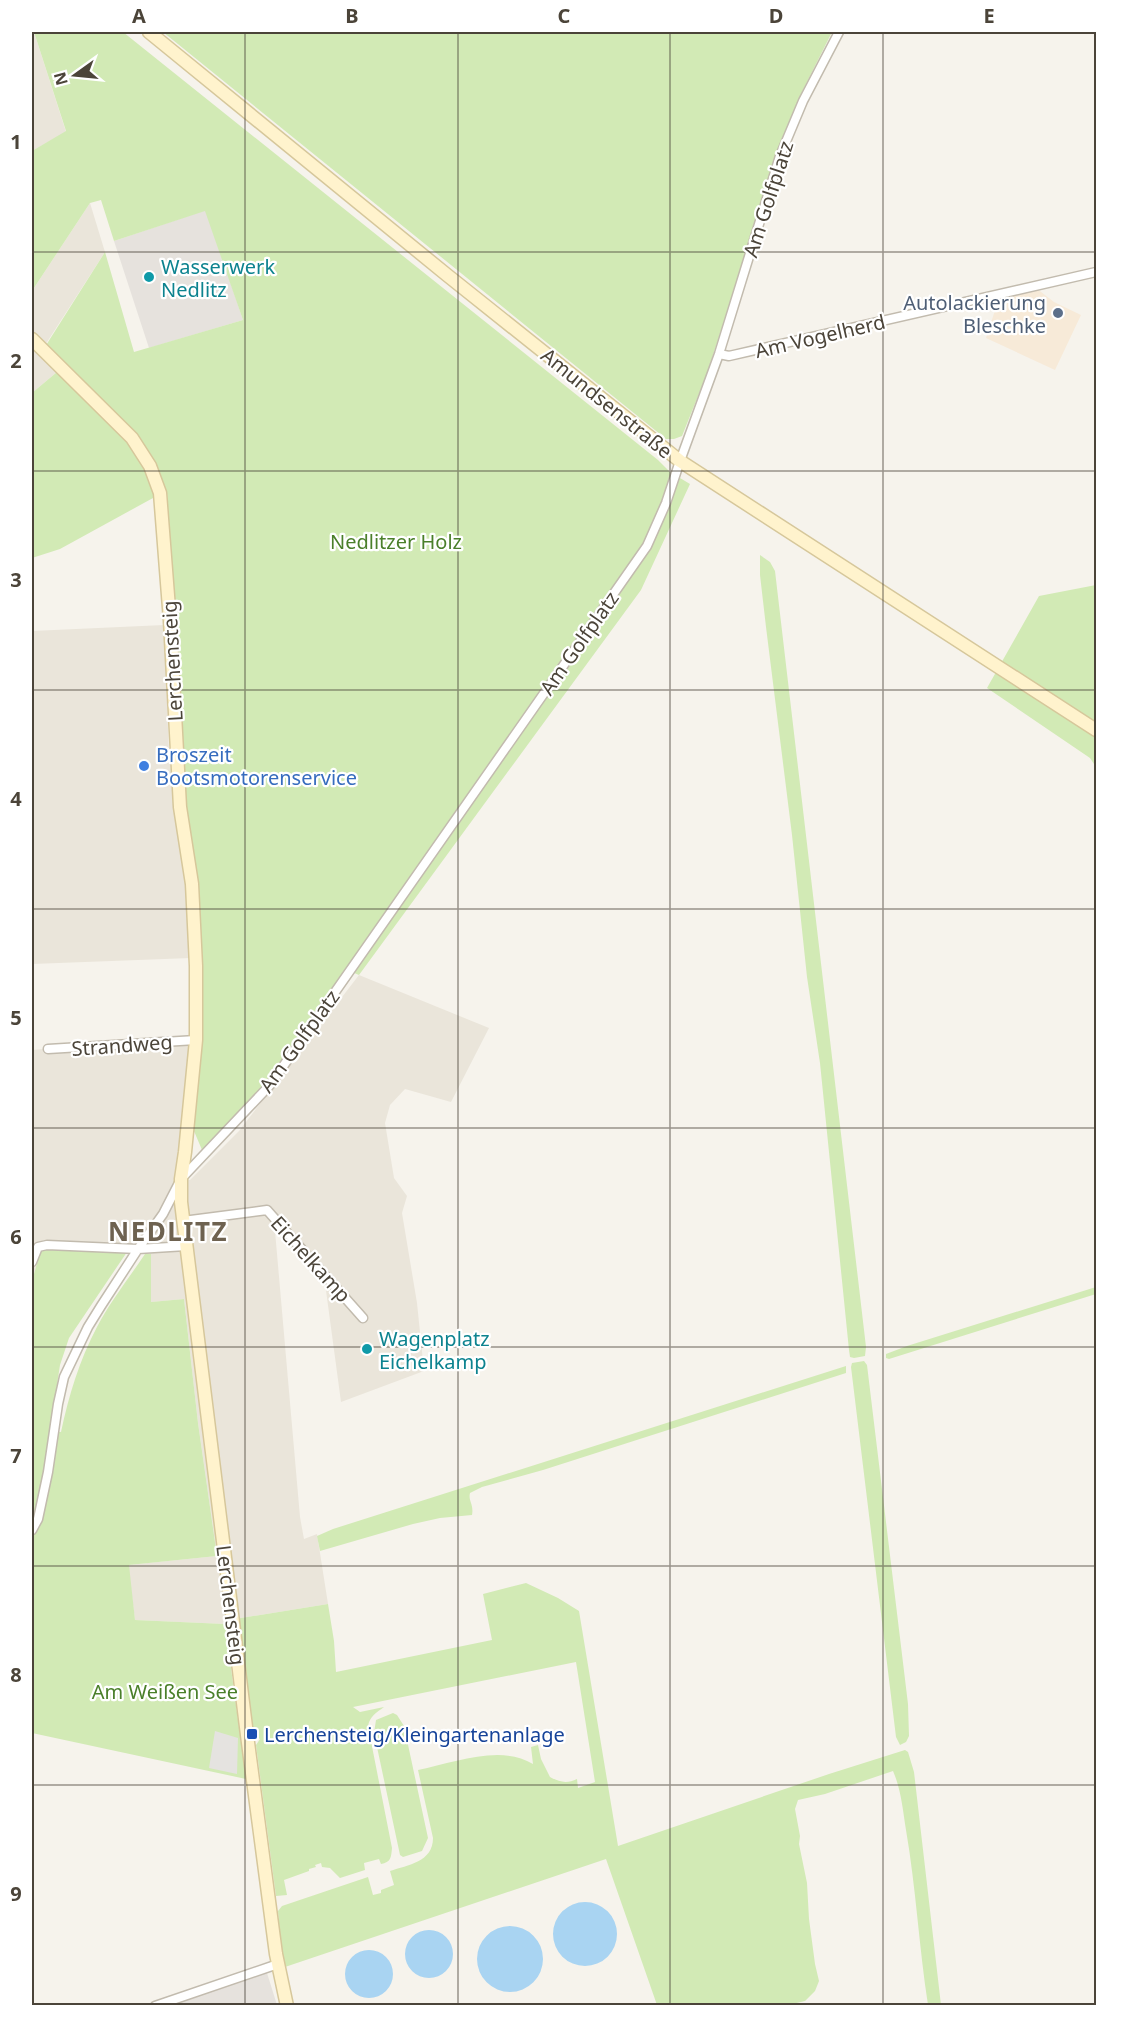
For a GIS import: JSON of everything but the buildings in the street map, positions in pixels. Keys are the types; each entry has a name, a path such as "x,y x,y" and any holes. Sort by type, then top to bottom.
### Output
{"street":[{"name":"Amundsenstraße","path":"149,32 447,275 680,460 1096,730"},
{"name":"Am Golfplatz","path":"32,1530 38,1519 46,1481 64,1377 88,1327 163,1214 181,1179 270,1085 647,546 666,503 719,354 780,156 803,101 839,32"},
{"name":"Am Vogelherd","path":"719,354 729,356 1096,272"},
{"name":"Lerchensteig","path":"32,339 132,438 150,466 160,492 170,621 180,807 192,884 196,966 196,1040 181,1179 183,1221 247,1735 278,1964 287,2006"},
{"name":"Strandweg","path":"48,1049 196,1040"},
{"name":"Eichelkamp","path":"183,1221 267,1210 363,1318"},
{"path":"32,1262 38,1247 47,1245 138,1249 186,1246"},
{"path":"155,2006 278,1964"}],"shaded area":[{"path":"32,32 34,32 66,132 32,151"},
{"path":"90,203 105,252 40,353 57,372 32,393 32,291"},
{"path":"206,210 243,320 149,348 114,241"},
{"path":"1036,288 1054,302 1081,315 1055,370 986,338 1000,295"},
{"path":"164,625 169,755 175,807 183,847 191,958 32,964 32,631"},
{"path":"359,975 489,1028 451,1102 405,1089 390,1105 385,1123 394,1178 407,1196 402,1213 417,1303 424,1371 341,1402 325,1283 275,1231 300,1517 304,1539 317,1534 328,1604 235,1619 225,1624 135,1620 128,1565 217,1556 198,1423 184,1299 151,1302 151,1254 145,1254 143,1244 43,1240 32,1281 32,1050 192,1037 175,1179 190,1180 239,1131"},
{"path":"215,1731 238,1738 237,1774 209,1768"},
{"path":"267,1973 277,2005 172,2005"}],"green space":[{"name":"Nedlitzer Holz","path":"34,32 123,32 658,460 670,472 690,484 641,590 359,975 347,970 276,1071 219,1137 202,1150 194,1131 200,1041 199,906 197,878 182,785 167,493 153,498 60,549 32,558 32,393 57,372 43,350 105,252 134,352 243,320 205,211 114,241 101,200 90,203 32,291 32,151 66,131"},
{"path":"163,32 832,32 798,100 706,376 682,436 666,439"},
{"path":"760,555 770,562 775,571 866,1347 865,1356 854,1358 850,1357 849,1350 820,1063 807,977 760,575"},
{"path":"1096,585 1096,767 1090,758 987,688 1039,596"},
{"name":"Am Weißen See","path":"41,1249 127,1252 69,1338 60,1365 50,1431 61,1432 75,1378 97,1327 145,1254 151,1254 151,1302 184,1299 198,1423 217,1556 129,1565 135,1620 225,1624 246,1779 32,1733 32,1281"},
{"path":"1096,1287 1096,1294 889,1359 886,1358 886,1354 907,1346"},
{"path":"864,1361 867,1365 908,1704 909,1736 906,1742 900,1745 896,1737 851,1367 852,1363"},
{"path":"846,1366 846,1373 543,1470 482,1487 470,1493 472,1515 440,1518 413,1524 320,1551 317,1536 333,1529"},
{"path":"526,1583 579,1611 618,1846 829,1774 905,1750 908,1752 914,1772 941,2005 928,2005 909,1852 900,1793 893,1771 825,1794 798,1800 795,1809 800,1836 799,1844 807,1883 809,1919 819,1981 815,1991 805,2001 784,2006 657,2005 606,1859 285,1967 278,1911 282,1906 368,1877 373,1895 381,1893 381,1890 394,1885 390,1871 412,1864 429,1852 433,1838 418,1770 492,1755 520,1758 533,1764 531,1747 538,1745 541,1759 550,1777 563,1782 577,1779 578,1788 595,1782 576,1662 353,1707 360,1712 384,1707 372,1717 368,1726 392,1848 390,1859 381,1864 379,1859 364,1863 365,1870 340,1878 330,1868 322,1867 321,1863 309,1871 284,1880 287,1895 276,1896 256,1745 260,1739 255,1736 250,1719 235,1619 328,1604 336,1672 492,1640 483,1594"},
{"path":"393,1713 404,1726 428,1838 422,1851 403,1857 400,1855 374,1733 376,1720"}],"water":[{"path":"579,1902 591,1902 608,1911 615,1922 617,1934 615,1946 608,1957 591,1966 579,1966 567,1961 558,1952 553,1940 553,1928 558,1916 567,1907"},
{"path":"510,1926 523,1929 533,1936 540,1946 543,1959 540,1972 533,1982 523,1989 510,1992 497,1989 487,1982 480,1972 477,1959 480,1946 487,1936 497,1929"},
{"path":"424,1930 434,1930 449,1940 453,1954 449,1968 443,1974 434,1978 424,1978 409,1968 405,1959 405,1949 415,1934"},
{"path":"364,1950 374,1950 386,1957 393,1969 393,1979 386,1991 374,1998 364,1998 349,1987 345,1979 345,1969 356,1954"}],"place":[{"name":"Wasserwerk Nedlitz","path":"149,277"},
{"name":"Autolackierung Bleschke","path":"1058,313"},
{"name":"Broszeit Bootsmotorenservice","path":"144,766"},
{"name":"Wagenplatz Eichelkamp","path":"367,1349"},
{"name":"Lerchensteig/Kleingartenanlage","path":"252,1734"}],"district":[{"name":"NEDLITZ","path":"168,1231"}]}
